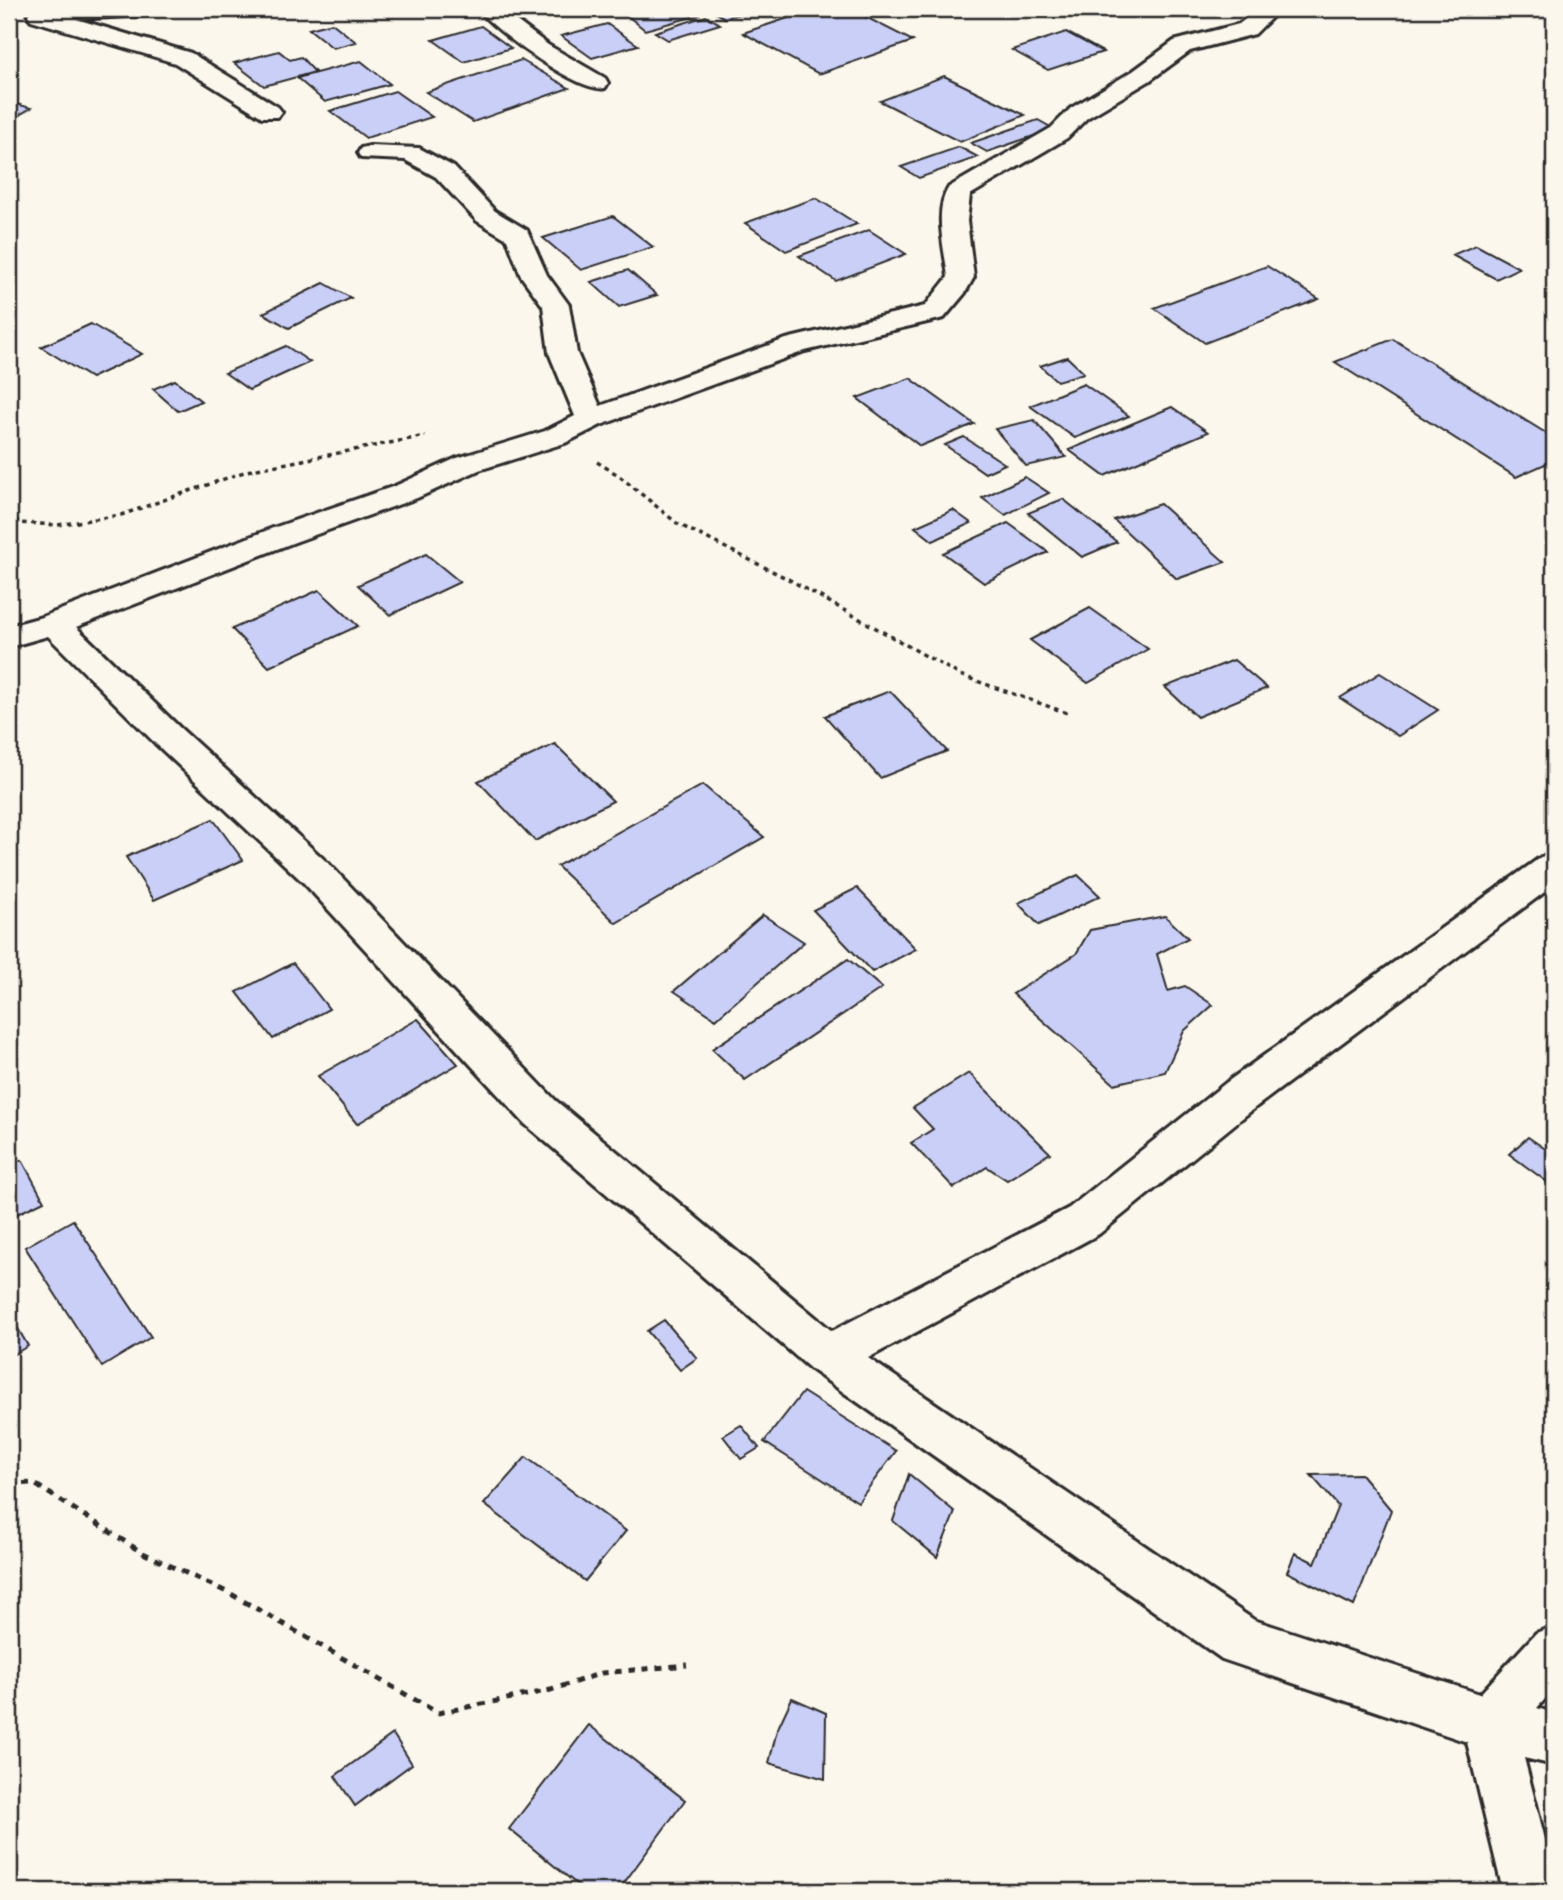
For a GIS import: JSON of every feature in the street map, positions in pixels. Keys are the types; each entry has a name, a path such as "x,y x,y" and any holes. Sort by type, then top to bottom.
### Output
{"street":[{"path":"33,12 145,9"},
{"path":"489,9 555,61 597,83"},
{"path":"9,637 54,624 284,535 406,492 468,464 555,437 592,419 796,345 934,312 956,287 961,276 954,221 957,192 1059,134 1079,113 1141,76 1182,46 1247,29 1263,15 1261,9"},
{"path":"33,12 183,58 270,112"},
{"path":"370,153 410,153 445,172 486,216 518,235 534,276 556,305 563,353 592,419"},
{"path":"54,624 167,735 317,874 540,1112 828,1356 1240,1641 1489,1723 1554,1739"},
{"path":"828,1356 1084,1221 1242,1094 1554,866"},
{"path":"1489,1723 1554,1651"},
{"path":"1489,1723 1531,1891"}],"path":[{"path":"9,512 19,523 58,525 121,515 247,471 432,435"},
{"path":"555,437 618,475 678,524 790,580 960,675 1070,714"},
{"path":"9,1484 33,1483 143,1553 231,1594 438,1713 551,1690 602,1672 687,1665"}],"building":[{"path":"619,9 691,9 699,15 645,30"},
{"path":"709,9 759,9 725,18"},
{"path":"815,9 850,9 913,41 819,74 743,33"},
{"path":"706,16 720,24 668,40 655,32"},
{"path":"332,23 356,42 333,48 309,29"},
{"path":"607,24 638,45 592,58 561,36"},
{"path":"481,26 511,48 464,62 433,40"},
{"path":"1066,32 1103,52 1048,70 1012,50"},
{"path":"279,51 290,60 301,57 315,72 264,86 234,63"},
{"path":"521,60 569,88 473,122 426,92"},
{"path":"361,61 390,84 325,102 297,78"},
{"path":"944,76 1025,115 960,142 880,101"},
{"path":"395,91 432,117 366,138 330,111"},
{"path":"9,102 31,108 9,121"},
{"path":"1038,120 1054,129 987,152 971,143"},
{"path":"959,147 978,157 919,178 901,167"},
{"path":"816,198 857,224 786,251 745,223"},
{"path":"613,216 653,247 581,270 543,238"},
{"path":"869,230 906,254 836,281 799,256"},
{"path":"1476,245 1519,268 1496,279 1452,255"},
{"path":"1267,266 1319,299 1205,343 1154,308"},
{"path":"628,270 657,295 619,307 591,282"},
{"path":"324,283 351,298 289,328 263,313"},
{"path":"91,324 142,354 91,378 41,347"},
{"path":"1393,339 1554,438 1554,460 1516,477 1335,362"},
{"path":"286,346 310,362 249,390 225,373"},
{"path":"1067,357 1084,373 1057,381 1040,366"},
{"path":"910,378 974,424 920,446 857,398"},
{"path":"175,380 201,401 178,411 153,389"},
{"path":"1084,384 1129,416 1075,438 1030,406"},
{"path":"1172,407 1208,432 1104,476 1069,450"},
{"path":"1034,420 1066,457 1026,466 995,429"},
{"path":"964,437 1005,464 985,473 945,445"},
{"path":"1025,477 1049,493 1005,515 982,498"},
{"path":"1063,499 1117,542 1082,557 1028,513"},
{"path":"1160,504 1225,562 1177,579 1114,520"},
{"path":"953,510 971,523 933,541 915,527"},
{"path":"1008,523 1048,552 984,583 943,553"},
{"path":"426,554 460,582 390,615 358,585"},
{"path":"319,590 358,626 269,667 232,629"},
{"path":"1090,608 1148,649 1088,683 1030,640"},
{"path":"1234,660 1267,688 1197,717 1165,687"},
{"path":"1380,673 1438,710 1398,736 1340,698"},
{"path":"890,691 947,751 880,778 825,716"},
{"path":"555,744 613,801 535,841 478,781"},
{"path":"703,785 764,837 616,923 557,866"},
{"path":"213,819 243,860 154,900 126,857"},
{"path":"1078,875 1100,896 1039,925 1018,903"},
{"path":"857,888 916,949 872,972 813,910"},
{"path":"763,915 804,942 716,1019 674,991"},
{"path":"1165,916 1188,938 1157,954 1168,991 1185,986 1213,1005 1184,1031 1165,1072 1114,1084 1013,994 1076,954 1090,930"},
{"path":"848,959 882,988 745,1080 712,1049"},
{"path":"293,963 329,1009 273,1039 237,992"},
{"path":"418,1019 458,1064 357,1124 318,1076"},
{"path":"969,1073 1050,1153 1007,1180 987,1167 954,1188 911,1143 933,1129 913,1108"},
{"path":"1528,1137 1554,1155 1554,1187 1509,1154"},
{"path":"22,1160 44,1201 9,1218 9,1166"},
{"path":"73,1220 151,1337 102,1367 25,1247"},
{"path":"9,1313 28,1346 9,1357"},
{"path":"664,1320 697,1358 680,1370 647,1331"},
{"path":"803,1392 896,1451 858,1502 764,1442"},
{"path":"741,1425 759,1448 741,1459 723,1436"},
{"path":"526,1457 626,1531 585,1581 484,1504"},
{"path":"909,1474 955,1512 937,1557 893,1521"},
{"path":"1361,1474 1391,1510 1354,1606 1287,1572 1295,1553 1315,1563 1338,1506 1311,1475"},
{"path":"792,1698 826,1713 825,1779 769,1763 777,1730"},
{"path":"589,1725 685,1800 618,1891 585,1891 509,1829"},
{"path":"393,1734 412,1764 355,1806 335,1776"}]}
